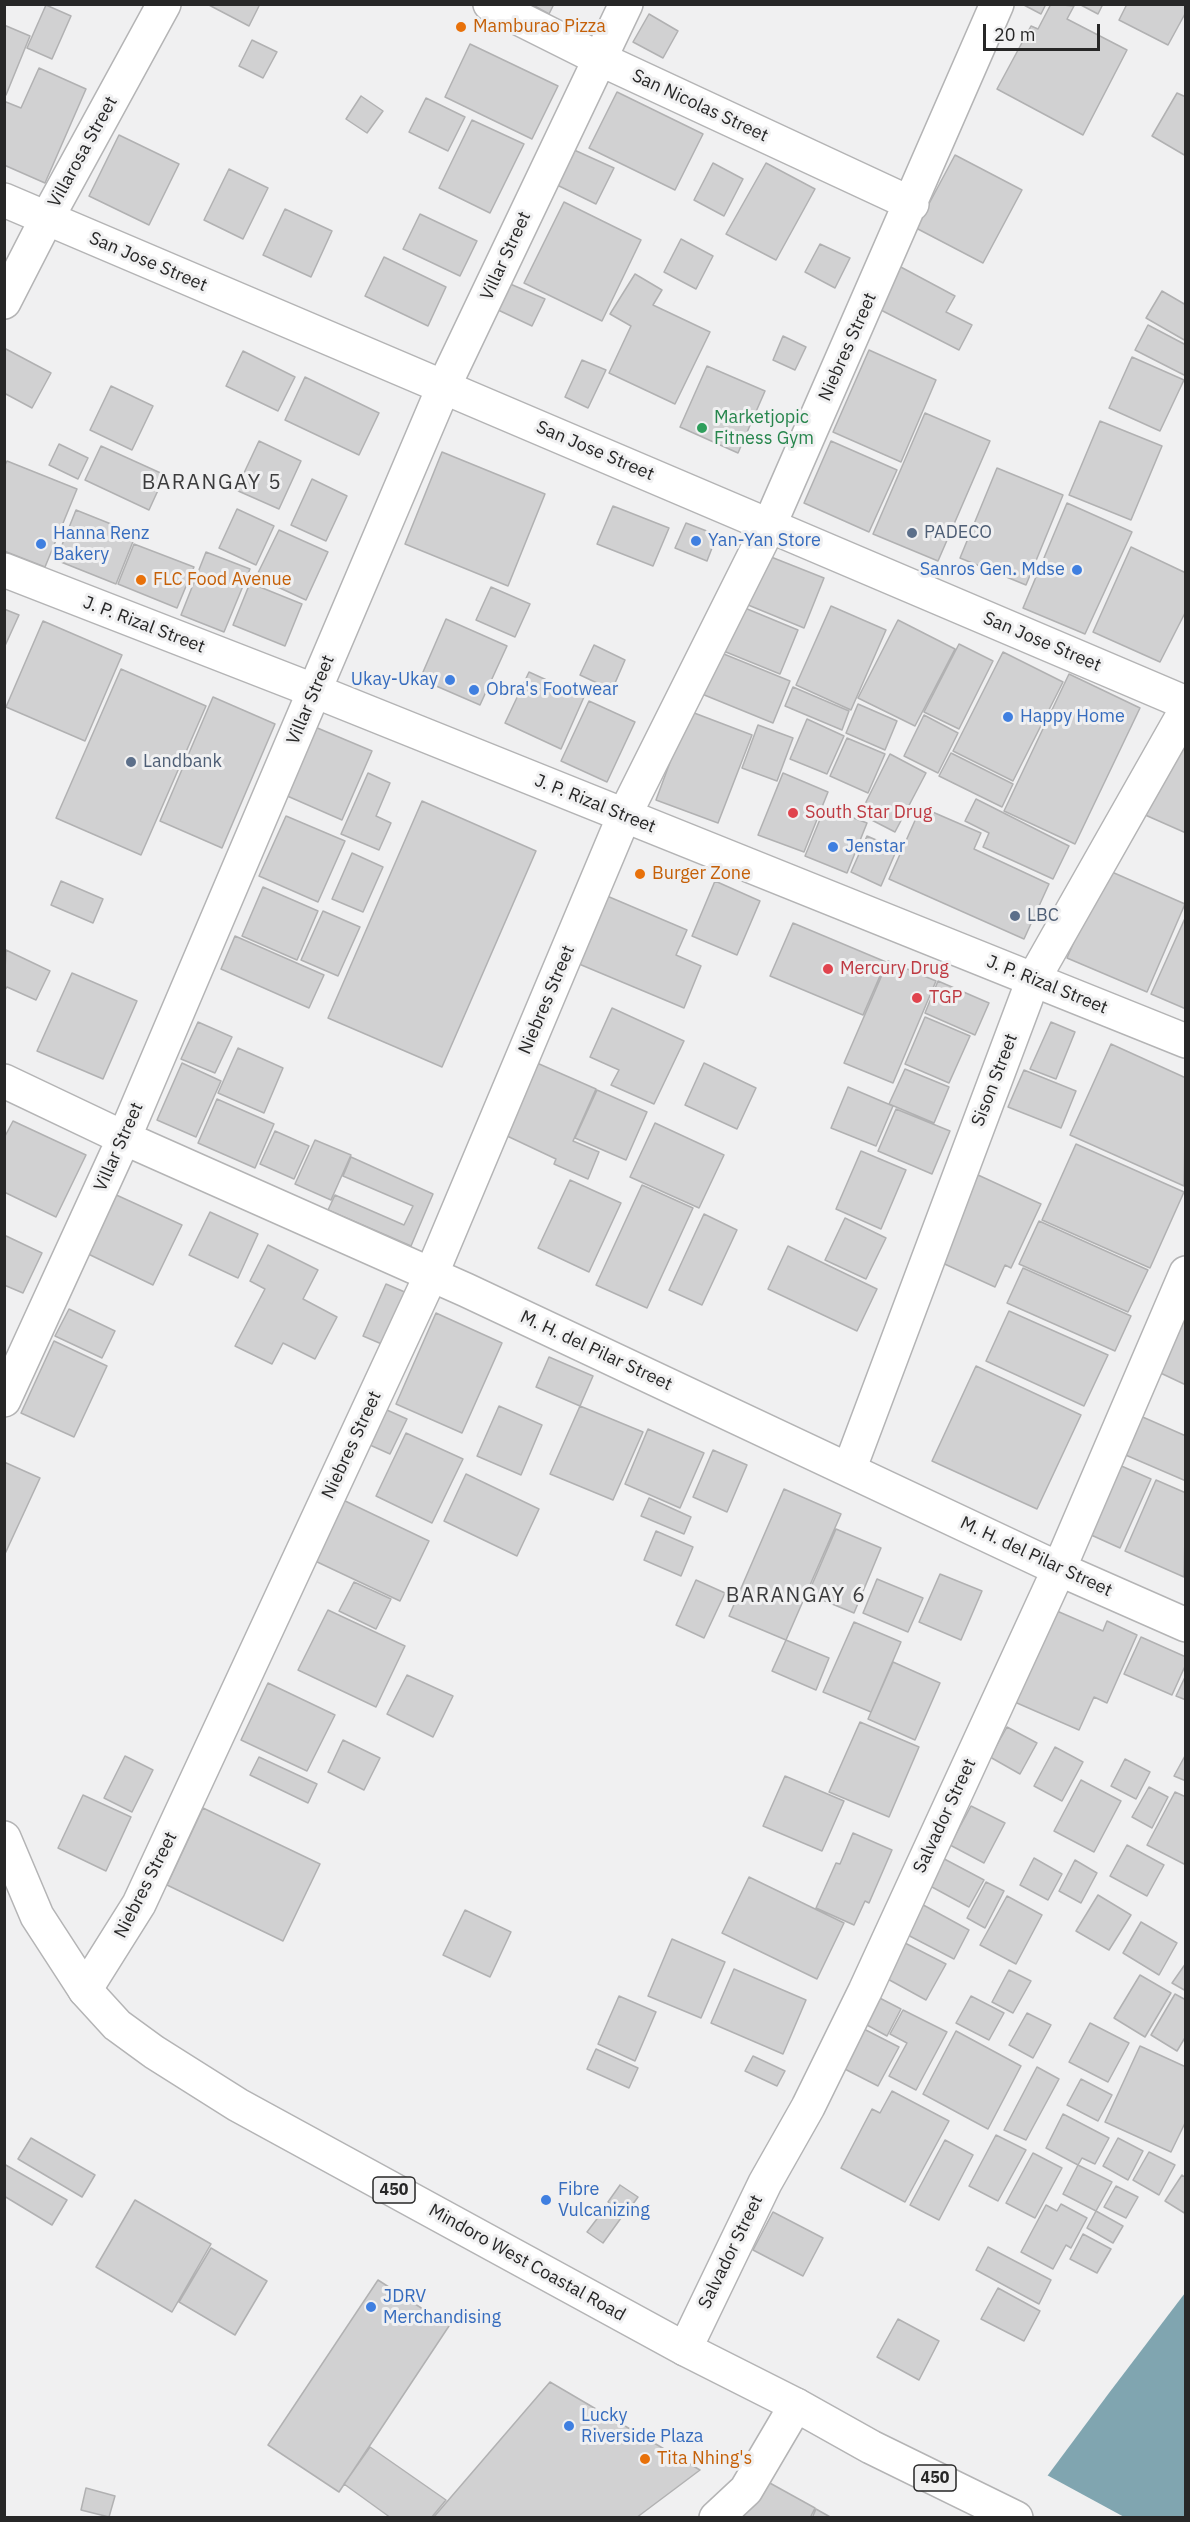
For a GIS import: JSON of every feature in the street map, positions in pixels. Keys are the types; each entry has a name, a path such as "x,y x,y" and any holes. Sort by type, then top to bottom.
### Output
{"street":[{"name":"Villarosa Street","path":"4,302 164,4"},
{"name":"San Nicolas Street","path":"490,4 600,59 912,204"},
{"name":"Villar Street","path":"4,1400 124,1138 444,386 626,4"},
{"name":"Niebres Street","path":"85,1990 139,1904 431,1275 624,816 769,526 912,204 997,4"},
{"name":"San Jose Street","path":"4,200 46,220 444,386 1185,703"},
{"name":"J. P. Rizal Street","path":"4,570 315,691 1185,1041"},
{"name":"Sison Street","path":"849,1470 1033,980 1185,711"},
{"name":"M. H. del Pilar Street","path":"4,1081 124,1138 431,1275 1059,1569 1185,1625"},
{"name":"Salvador Street","path":"685,2349 765,2183 808,2107 865,1991 1059,1569 1185,1274"},
{"name":"Mindoro West Coastal Road","path":"4,1838 37,1916 85,1990 117,2025 154,2052 238,2105 685,2349 796,2405 871,2447 1007,2513"},
{"path":"716,2517 746,2490 796,2405"}],"water":[{"path":"1185,2293 1185,2517 1016,2518 1109,2393"}],"pier":[{"path":"1045,2474 1126,2518 1013,2518"}],"building":[{"path":"207,4 260,4 249,26"},
{"path":"531,4 554,4 549,14"},
{"path":"1022,4 1046,4 1041,14"},
{"path":"1051,4 1074,6 1067,19 1127,50 1083,135 997,89 1031,26 1038,29"},
{"path":"1079,4 1103,4 1098,14"},
{"path":"1127,4 1186,4 1186,12 1168,45 1119,20"},
{"path":"46,5 71,16 52,59 27,48"},
{"path":"649,14 678,31 663,58 633,42"},
{"path":"4,25 30,36 6,95 4,94"},
{"path":"252,40 277,52 263,78 239,66"},
{"path":"470,44 558,86 532,139 445,97"},
{"path":"39,68 86,89 45,183 4,165 4,106 6,102 21,108"},
{"path":"617,92 703,134 675,190 589,148"},
{"path":"1177,93 1186,97 1186,156 1152,136"},
{"path":"361,96 383,111 367,133 346,119"},
{"path":"426,98 465,117 448,151 409,132"},
{"path":"472,120 524,144 490,213 439,188"},
{"path":"119,135 179,164 149,225 89,196"},
{"path":"572,149 614,168 596,204 555,184"},
{"path":"955,155 1022,190 983,263 916,228"},
{"path":"713,163 743,179 724,216 694,200"},
{"path":"766,163 815,189 776,260 726,234"},
{"path":"229,169 268,188 243,239 204,220"},
{"path":"564,202 641,240 602,321 524,283"},
{"path":"285,209 332,231 311,277 263,255"},
{"path":"420,214 477,241 460,276 403,249"},
{"path":"681,239 713,256 696,289 664,272"},
{"path":"820,244 850,258 835,288 805,272"},
{"path":"384,257 446,287 428,326 365,296"},
{"path":"897,265 955,296 946,312 972,325 959,350 875,307"},
{"path":"635,274 662,290 653,305 710,332 675,404 609,373 631,326 610,314"},
{"path":"508,283 545,299 532,326 496,309"},
{"path":"1162,291 1186,305 1186,341 1146,318"},
{"path":"1148,325 1186,345 1186,376 1135,350"},
{"path":"783,336 806,347 795,370 773,360"},
{"path":"4,348 51,373 32,408 4,393"},
{"path":"869,350 936,380 901,462 833,432"},
{"path":"243,351 295,377 278,411 226,386"},
{"path":"1132,357 1184,380 1160,431 1109,408"},
{"path":"582,360 606,370 588,408 565,397"},
{"path":"707,366 765,391 738,453 680,427"},
{"path":"305,377 379,413 359,455 285,420"},
{"path":"111,386 153,406 132,450 90,430"},
{"path":"925,413 990,441 938,561 873,534"},
{"path":"1100,421 1162,446 1131,520 1069,495"},
{"path":"259,441 301,461 279,509 236,490"},
{"path":"831,441 897,470 869,532 804,503"},
{"path":"59,444 88,458 78,479 49,465"},
{"path":"101,446 165,475 149,510 85,480"},
{"path":"442,452 545,494 508,586 405,544"},
{"path":"7,461 77,489 45,567 4,551 4,467"},
{"path":"997,468 1063,495 1026,585 960,558"},
{"path":"312,479 347,496 326,541 291,525"},
{"name":"Sanros Gen. Mdse","path":"1067,503 1132,532 1085,634 1023,608"},
{"path":"613,506 669,528 653,566 597,544"},
{"path":"237,509 274,526 256,565 219,548"},
{"path":"76,510 136,534 116,584 56,560"},
{"name":"Yan-Yan Store","path":"686,523 717,535 707,561 675,548"},
{"path":"279,530 328,552 306,600 256,577"},
{"path":"134,544 194,567 177,608 118,584"},
{"path":"1131,547 1186,573 1186,611 1160,662 1093,632"},
{"path":"756,551 824,578 804,628 736,600"},
{"path":"206,552 250,569 224,632 181,615"},
{"path":"250,583 302,604 285,646 233,625"},
{"path":"491,587 530,604 515,637 476,620"},
{"path":"740,606 798,630 780,674 721,650"},
{"path":"831,606 886,630 851,710 796,685"},
{"path":"4,609 19,615 4,648"},
{"path":"446,619 507,646 480,705 420,679"},
{"path":"898,620 955,649 915,726 858,698"},
{"path":"43,621 122,655 85,741 6,707"},
{"path":"959,644 993,661 959,729 924,712"},
{"path":"594,645 625,660 612,690 580,675"},
{"path":"714,650 790,681 773,723 697,692"},
{"name":"Happy Home","path":"1003,652 1063,682 1013,781 953,751"},
{"name":"Landbank","path":"121,669 206,706 141,855 56,818"},
{"path":"529,672 584,697 561,749 505,723"},
{"path":"1069,674 1140,708 1075,844 1004,811"},
{"path":"793,687 849,711 842,730 785,706"},
{"path":"213,697 275,724 222,848 160,821"},
{"path":"589,701 635,722 607,782 561,761"},
{"path":"858,704 897,721 885,750 846,733"},
{"path":"689,711 752,735 718,823 656,800"},
{"path":"924,715 958,733 938,773 904,756"},
{"path":"807,719 844,736 827,774 790,759"},
{"path":"1186,722 1186,833 1143,814"},
{"path":"758,725 793,738 777,781 742,768"},
{"path":"315,727 372,751 342,820 285,795"},
{"path":"847,738 885,754 868,793 830,776"},
{"path":"951,753 1013,784 1002,807 939,776"},
{"path":"890,754 926,773 895,832 860,814"},
{"path":"368,773 390,783 376,816 391,823 379,850 341,834"},
{"name":"South Star Drug","path":"783,773 828,792 804,852 758,835"},
{"path":"976,799 1069,846 1053,879 983,847 989,833 965,821"},
{"path":"422,801 536,851 442,1067 328,1018"},
{"path":"825,807 867,823 847,873 805,856"},
{"path":"921,807 981,833 974,849 1049,884 1024,939 889,879"},
{"path":"286,816 345,841 318,902 259,876"},
{"path":"867,836 897,849 881,886 851,872"},
{"path":"352,853 383,867 363,912 332,899"},
{"path":"1105,869 1185,904 1147,992 1067,958"},
{"path":"61,881 103,899 93,923 51,905"},
{"path":"715,881 760,901 737,955 692,936"},
{"path":"263,887 318,911 297,960 242,936"},
{"path":"607,896 687,930 676,955 701,966 684,1008 579,964"},
{"path":"323,911 360,927 338,976 301,960"},
{"path":"1186,916 1186,1009 1151,994"},
{"name":"Mercury Drug","path":"793,923 886,962 863,1015 770,976"},
{"path":"235,936 324,975 309,1008 221,969"},
{"path":"6,950 50,971 36,1000 7,987 4,991"},
{"path":"888,961 936,981 893,1083 844,1063"},
{"path":"72,973 137,1001 103,1079 37,1051"},
{"path":"938,981 989,1003 975,1035 925,1013"},
{"path":"612,1008 684,1041 654,1104 611,1085 619,1070 590,1057"},
{"path":"925,1017 970,1036 949,1083 905,1064"},
{"path":"198,1022 232,1037 215,1073 181,1059"},
{"path":"1051,1022 1075,1032 1056,1079 1030,1069"},
{"path":"1111,1044 1186,1078 1184,1186 1070,1135"},
{"path":"238,1048 283,1068 264,1113 218,1093"},
{"path":"182,1063 221,1081 196,1137 157,1120"},
{"path":"537,1063 596,1089 573,1141 599,1152 588,1179 554,1164 556,1159 505,1135"},
{"path":"704,1063 756,1088 737,1129 685,1105"},
{"path":"905,1069 949,1087 934,1123 889,1104"},
{"path":"1024,1070 1076,1091 1061,1128 1008,1107"},
{"path":"848,1087 893,1106 876,1146 831,1128"},
{"path":"597,1090 647,1112 626,1160 575,1138"},
{"path":"217,1099 274,1124 255,1168 198,1143"},
{"path":"896,1109 950,1131 932,1174 878,1151"},
{"path":"13,1121 86,1155 56,1217 4,1192 4,1138"},
{"path":"655,1123 724,1155 699,1208 630,1177"},
{"path":"275,1131 309,1146 294,1179 260,1164"},
{"path":"315,1140 351,1155 331,1200 295,1184"},
{"path":"1076,1144 1184,1192 1150,1268 1042,1220"},
{"path":"861,1151 906,1170 881,1229 836,1209"},
{"path":"351,1157 433,1194 411,1246 328,1210 335,1195 404,1225 413,1206 343,1176"},
{"path":"978,1175 1041,1204 1011,1268 1005,1265 995,1287 938,1261"},
{"path":"570,1180 621,1203 589,1272 538,1248"},
{"path":"642,1185 693,1208 647,1308 596,1285"},
{"path":"112,1193 182,1225 153,1285 84,1252"},
{"path":"210,1212 258,1234 238,1278 189,1255"},
{"path":"704,1214 737,1230 702,1305 669,1290"},
{"path":"845,1218 886,1238 866,1279 825,1260"},
{"path":"1039,1221 1148,1270 1128,1312 1019,1264"},
{"path":"4,1235 42,1253 23,1293 4,1285"},
{"path":"268,1245 318,1270 303,1299 337,1317 315,1359 283,1343 272,1364 235,1346 265,1289 250,1281"},
{"path":"788,1246 877,1289 857,1331 768,1289"},
{"path":"1023,1268 1131,1316 1115,1351 1007,1303"},
{"path":"386,1284 407,1293 384,1345 363,1336"},
{"path":"69,1309 115,1331 102,1358 55,1336"},
{"path":"1009,1311 1108,1355 1084,1406 986,1361"},
{"path":"436,1313 502,1343 462,1433 396,1404"},
{"path":"1177,1317 1186,1321 1186,1385 1152,1369"},
{"path":"54,1341 107,1366 74,1437 21,1413"},
{"path":"549,1357 593,1376 580,1406 536,1387"},
{"path":"976,1366 1081,1415 1037,1509 932,1461"},
{"path":"378,1406 407,1419 390,1454 361,1441"},
{"path":"499,1406 542,1425 521,1475 477,1456"},
{"path":"580,1406 643,1432 613,1500 550,1474"},
{"path":"1138,1415 1186,1436 1186,1481 1121,1453"},
{"path":"648,1429 704,1453 680,1508 625,1484"},
{"path":"406,1433 463,1459 432,1523 376,1496"},
{"path":"713,1450 747,1465 727,1512 693,1497"},
{"path":"1110,1461 1151,1479 1120,1548 1080,1530"},
{"path":"4,1462 40,1478 4,1556"},
{"path":"466,1474 539,1509 517,1556 444,1521"},
{"path":"1156,1480 1186,1493 1184,1577 1125,1551"},
{"path":"784,1489 841,1514 786,1640 729,1616"},
{"path":"649,1498 691,1517 684,1534 641,1516"},
{"path":"341,1499 429,1541 400,1601 313,1560"},
{"path":"836,1529 881,1548 854,1613 808,1594"},
{"path":"656,1531 693,1547 681,1576 644,1560"},
{"path":"940,1574 982,1591 961,1640 919,1622"},
{"path":"877,1579 923,1598 908,1632 863,1613"},
{"path":"696,1580 725,1593 704,1638 676,1625"},
{"path":"354,1582 391,1599 376,1629 339,1611"},
{"path":"1050,1608 1103,1631 1107,1621 1137,1635 1107,1703 1094,1697 1079,1730 1010,1700"},
{"path":"328,1610 405,1646 376,1707 298,1670"},
{"path":"854,1622 901,1642 871,1712 823,1692"},
{"path":"1141,1637 1186,1657 1186,1664 1172,1695 1124,1674"},
{"path":"786,1640 829,1658 816,1690 772,1671"},
{"path":"893,1662 940,1683 915,1740 868,1719"},
{"path":"407,1675 453,1696 433,1737 387,1714"},
{"path":"1186,1675 1186,1700 1176,1696"},
{"path":"268,1683 335,1715 307,1771 241,1740"},
{"path":"860,1722 919,1747 889,1817 829,1792"},
{"path":"1007,1727 1037,1743 1020,1774 990,1757"},
{"path":"343,1740 380,1758 364,1790 328,1772"},
{"path":"1055,1747 1083,1762 1062,1801 1034,1786"},
{"path":"1186,1754 1186,1781 1174,1776"},
{"path":"125,1756 153,1770 132,1812 104,1798"},
{"path":"259,1757 317,1784 308,1803 250,1775"},
{"path":"1125,1759 1150,1772 1136,1799 1111,1786"},
{"path":"785,1776 844,1801 822,1851 763,1826"},
{"path":"1081,1780 1121,1801 1094,1852 1054,1831"},
{"path":"1149,1787 1168,1797 1152,1828 1132,1817"},
{"path":"1175,1792 1186,1797 1186,1865 1147,1845"},
{"path":"83,1795 131,1817 106,1871 58,1848"},
{"path":"971,1806 1005,1823 984,1863 950,1845"},
{"path":"203,1808 320,1864 283,1941 167,1885"},
{"path":"853,1833 892,1850 869,1903 865,1901 854,1925 816,1908 836,1863 840,1864"},
{"path":"1127,1845 1164,1865 1147,1896 1110,1876"},
{"path":"933,1853 984,1880 969,1907 919,1880"},
{"path":"1034,1858 1062,1874 1048,1900 1020,1885"},
{"path":"1075,1860 1097,1873 1081,1903 1059,1891"},
{"path":"749,1877 844,1923 817,1979 722,1933"},
{"path":"986,1882 1004,1891 985,1928 967,1918"},
{"path":"1098,1895 1131,1915 1109,1950 1076,1931"},
{"path":"1007,1896 1042,1915 1016,1964 980,1945"},
{"path":"916,1901 969,1930 954,1959 900,1931"},
{"path":"465,1910 511,1932 490,1977 443,1955"},
{"path":"1141,1922 1177,1943 1159,1975 1123,1953"},
{"path":"672,1939 725,1962 701,2018 648,1996"},
{"path":"903,1942 946,1964 926,2000 884,1977"},
{"path":"1186,1963 1186,1991 1172,1983"},
{"path":"734,1969 806,2000 783,2054 711,2023"},
{"path":"1009,1970 1031,1981 1013,2013 992,2002"},
{"path":"1140,1975 1171,1993 1145,2037 1114,2018"},
{"path":"870,1993 901,2009 887,2036 856,2019"},
{"path":"1175,1994 1186,2000 1186,2036 1177,2051 1151,2035"},
{"path":"619,1996 656,2012 635,2061 598,2044"},
{"path":"971,1996 1004,2013 989,2040 956,2023"},
{"path":"903,2010 947,2032 916,2090 889,2076 907,2043 890,2034"},
{"path":"1027,2013 1051,2025 1033,2058 1009,2045"},
{"path":"1090,2023 1129,2043 1108,2082 1069,2062"},
{"path":"856,2025 899,2047 878,2086 835,2064"},
{"path":"956,2031 1021,2066 988,2129 923,2094"},
{"path":"1140,2046 1186,2067 1186,2121 1171,2152 1105,2122"},
{"path":"596,2049 638,2068 629,2088 587,2069"},
{"path":"753,2056 785,2071 777,2086 745,2071"},
{"path":"1037,2067 1059,2079 1026,2140 1004,2130"},
{"path":"1081,2079 1112,2095 1098,2121 1067,2105"},
{"path":"892,2091 949,2121 905,2202 841,2168 872,2109 880,2113"},
{"path":"1063,2114 1109,2138 1095,2164 1082,2158 1078,2165 1046,2148"},
{"path":"996,2135 1026,2150 998,2201 969,2186"},
{"path":"31,2138 95,2175 82,2197 18,2159"},
{"path":"1118,2138 1143,2151 1128,2180 1103,2166"},
{"path":"945,2140 973,2155 939,2220 910,2205"},
{"path":"1149,2152 1175,2165 1159,2195 1133,2180"},
{"path":"1033,2153 1062,2168 1035,2218 1006,2203"},
{"path":"4,2164 67,2200 52,2225 4,2196"},
{"path":"1078,2165 1112,2182 1096,2211 1063,2194"},
{"path":"1182,2175 1186,2178 1186,2214 1165,2201"},
{"path":"620,2185 638,2197 625,2215 608,2202"},
{"path":"1116,2186 1138,2197 1126,2218 1104,2207"},
{"path":"135,2200 211,2244 172,2312 96,2267"},
{"path":"1061,2204 1087,2218 1071,2248 1066,2245 1053,2269 1021,2252 1046,2205 1057,2211"},
{"path":"606,2207 621,2218 603,2243 587,2232"},
{"path":"1096,2211 1123,2226 1113,2243 1087,2228"},
{"path":"773,2212 823,2238 803,2276 753,2250"},
{"path":"1083,2234 1111,2249 1097,2273 1070,2259"},
{"path":"988,2247 1051,2280 1039,2304 976,2270"},
{"path":"211,2248 267,2281 235,2335 179,2302"},
{"path":"378,2280 449,2326 339,2492 268,2445"},
{"path":"998,2288 1040,2311 1024,2341 981,2319"},
{"path":"898,2319 939,2341 919,2380 877,2357"},
{"name":"Lucky Riverside Plaza","path":"550,2382 700,2470 636,2518 433,2518"},
{"path":"370,2447 446,2500 431,2518 391,2518 344,2484"},
{"path":"759,2477 815,2508 810,2518 747,2518 739,2513"},
{"path":"86,2488 115,2496 109,2517 81,2510"},
{"path":"816,2509 832,2518 812,2518"}],"place":[{"name":"Mamburao Pizza","path":"461,27"},
{"name":"Marketjopic Fitness Gym","path":"702,428"},
{"name":"PADECO","path":"912,533"},
{"name":"Yan-Yan Store","path":"696,541"},
{"name":"Hanna Renz Bakery","path":"41,544"},
{"name":"Sanros Gen. Mdse","path":"1077,570"},
{"name":"FLC Food Avenue","path":"141,580"},
{"name":"Ukay-Ukay","path":"450,680"},
{"name":"Obra's Footwear","path":"474,690"},
{"name":"Happy Home","path":"1008,717"},
{"name":"Landbank","path":"131,762"},
{"name":"South Star Drug","path":"793,813"},
{"name":"Jenstar","path":"833,847"},
{"name":"Burger Zone","path":"640,874"},
{"name":"LBC","path":"1015,916"},
{"name":"Mercury Drug","path":"828,969"},
{"name":"TGP","path":"917,998"},
{"name":"Fibre Vulcanizing","path":"546,2200"},
{"name":"JDRV Merchandising","path":"371,2307"},
{"name":"Lucky Riverside Plaza","path":"569,2426"},
{"name":"Tita Nhing's","path":"645,2459"}],"district":[{"name":"BARANGAY 5","path":"212,483"},
{"name":"BARANGAY 6","path":"796,1596"}]}
